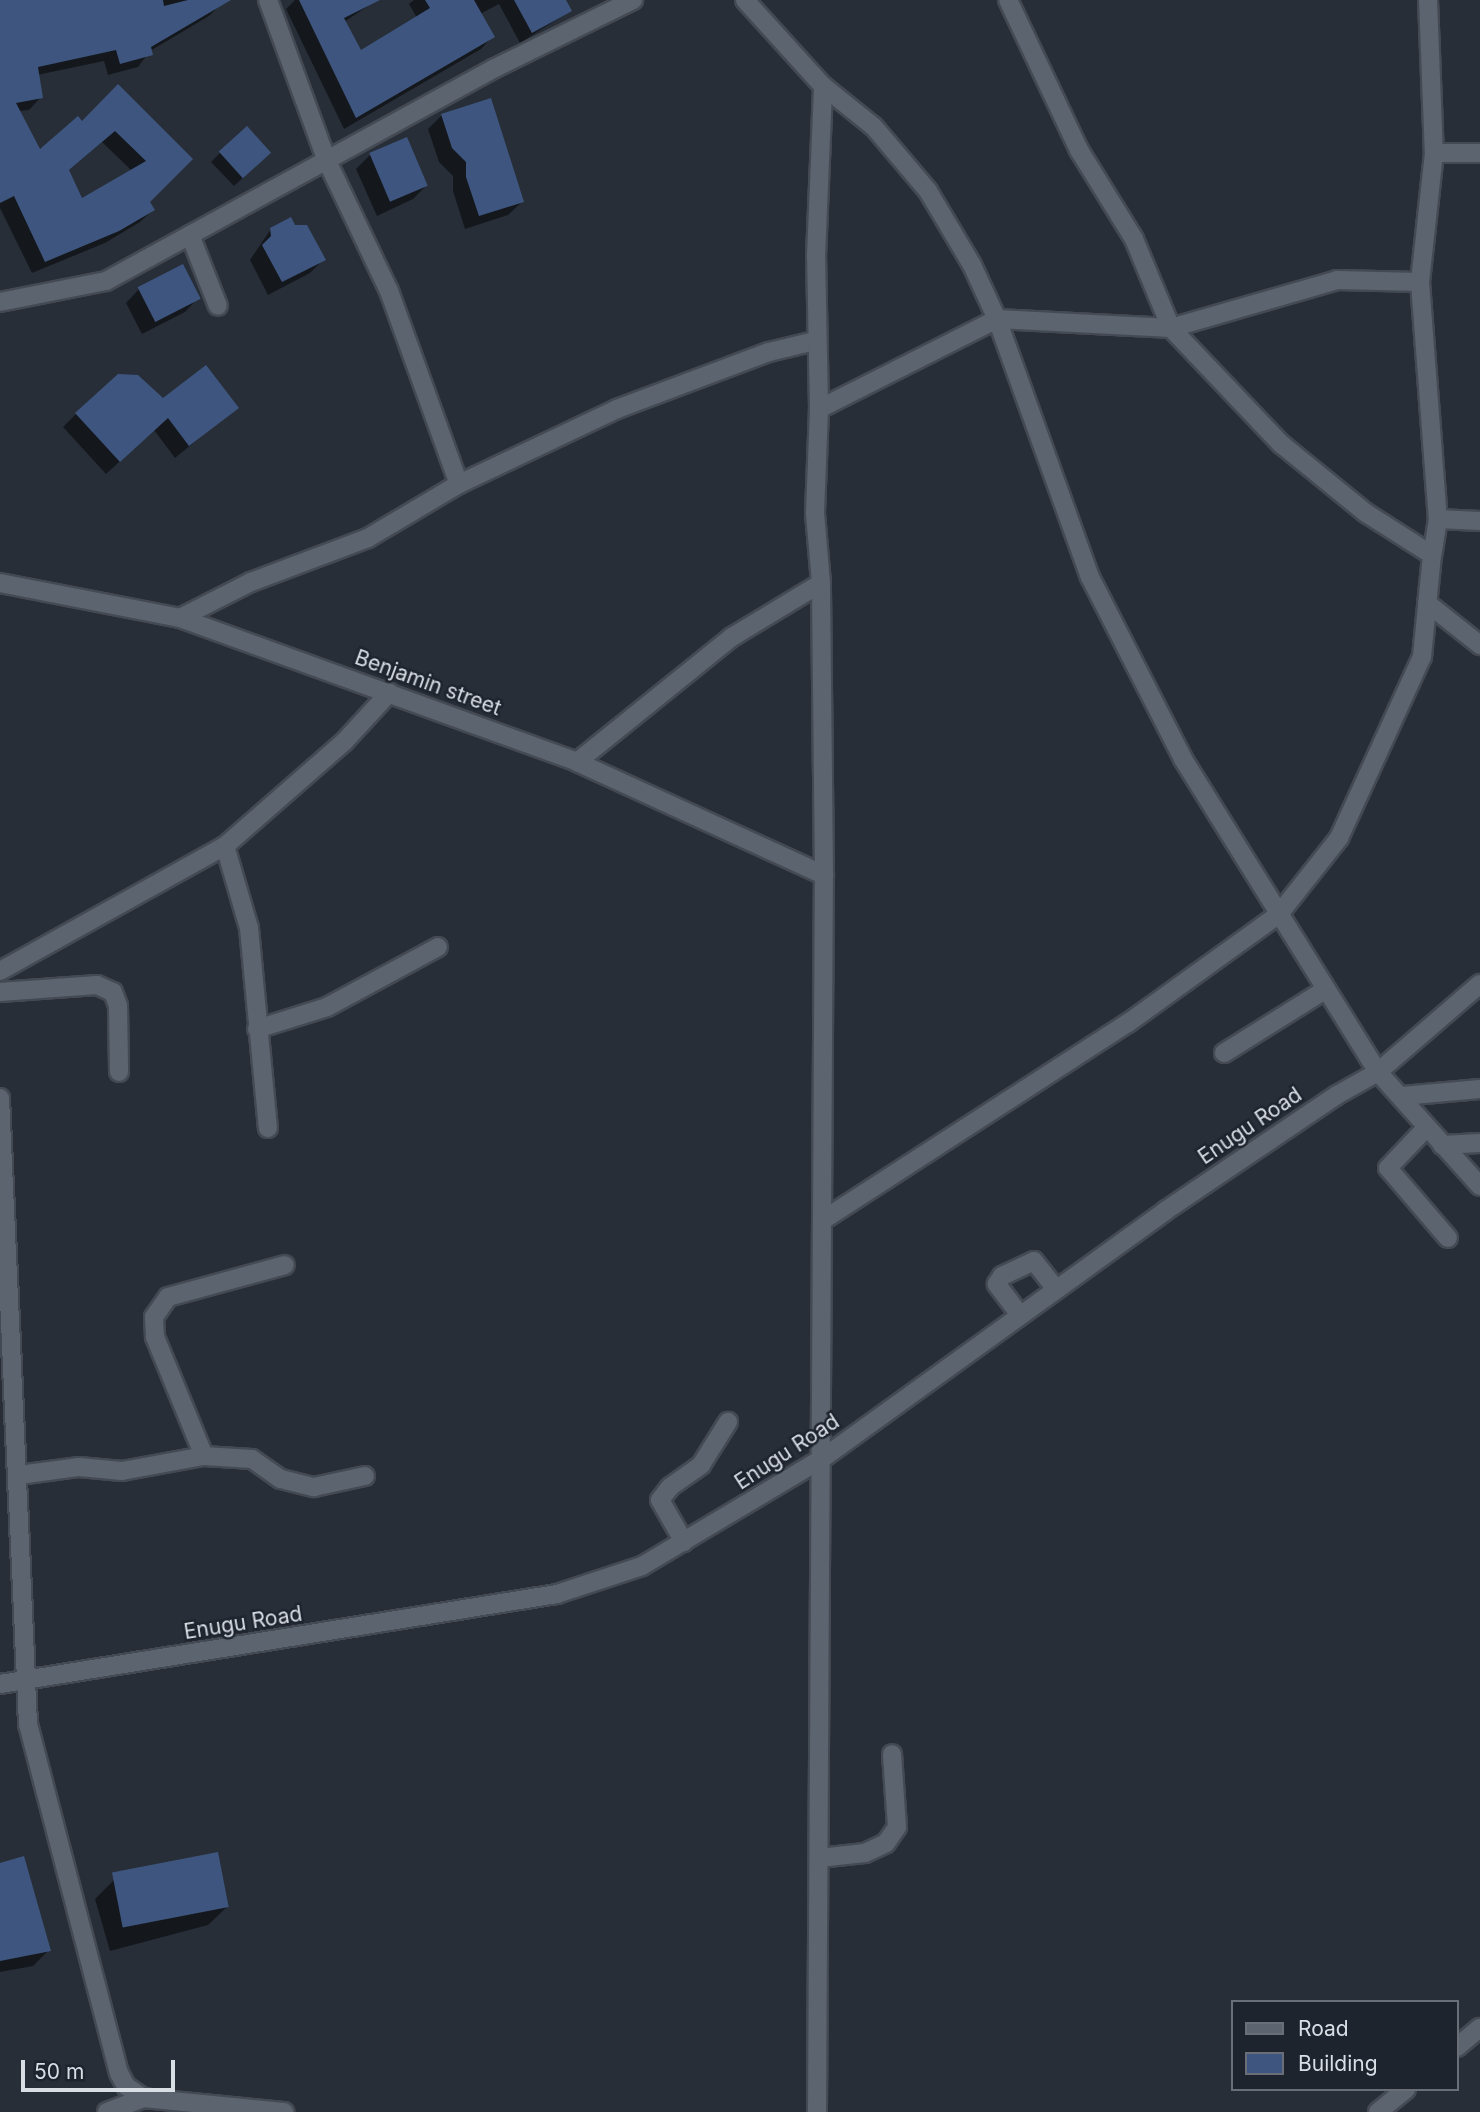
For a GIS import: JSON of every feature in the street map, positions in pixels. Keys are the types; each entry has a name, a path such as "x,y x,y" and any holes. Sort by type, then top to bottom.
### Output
{"street":[{"path":"268,0 327,161 349,199 388,291 459,484"},
{"path":"0,302 106,281 495,68 633,0"},
{"path":"745,0 823,86 874,127 928,191 972,265 997,319 1090,577 1183,759 1378,1072 1480,1186"},
{"path":"1008,0 1079,150 1134,239 1171,328 1281,444 1366,513 1432,555"},
{"path":"823,1220 1128,1023 1279,914 1339,838 1376,763 1422,657 1438,519 1420,282 1434,153 1429,0"},
{"path":"817,2112 823,1458 824,875 821,583 816,513 820,409 816,341 823,86"},
{"path":"1434,153 1480,153"},
{"path":"190,235 218,306"},
{"path":"820,409 997,319 1171,328 1337,280 1420,282"},
{"path":"180,618 251,582 368,538 459,484 617,410 769,352 816,341"},
{"path":"1438,519 1480,521"},
{"name":"Benjamin street","path":"0,583 180,618 389,692 577,762 824,875"},
{"path":"577,762 732,638 821,583"},
{"path":"1427,603 1480,645"},
{"path":"0,971 225,846 344,743 389,692"},
{"path":"225,846 249,928 268,1128"},
{"path":"257,1029 327,1007 438,947"},
{"name":"Enugu Road","path":"0,1684 28,1676 225,1650 557,1594 642,1566 823,1458 1056,1289 1337,1095 1378,1072 1480,984"},
{"path":"0,992 97,985 113,992 118,1006 120,1072"},
{"path":"1224,1053 1325,989"},
{"path":"1402,1096 1480,1089"},
{"path":"0,1098 8,1412 19,1475 28,1724 119,2073 126,2086 143,2098"},
{"path":"1426,1128 1388,1168 1448,1238"},
{"path":"1442,1145 1480,1143"},
{"path":"1020,1315 997,1284 1002,1276 1034,1261 1056,1289"},
{"path":"204,1456 155,1337 155,1317 168,1297 285,1265"},
{"path":"684,1542 660,1500 670,1486 701,1465 728,1422"},
{"path":"19,1475 79,1467 122,1471 204,1456 252,1459 281,1479 314,1487 365,1476"},
{"path":"819,1858 865,1853 886,1843 897,1826 891,1754"},
{"path":"1459,2045 1480,2028"},
{"path":"1378,2112 1404,2091"},
{"path":"107,2112 143,2098 284,2112"}],"building":[{"path":"0,0 163,0 164,6 188,0 231,0 151,47 153,55 120,64 116,50 38,67 43,98 16,103 40,149 78,116 82,121 118,84 193,159 150,202 155,210 119,231 45,262 14,196 0,203","holes":["115,131 146,161 82,198 69,170"]},
{"path":"299,0 380,0 344,18 361,50 430,8 425,0 474,0 495,37 356,118"},
{"path":"514,0 566,0 572,11 532,33"},
{"path":"491,98 524,202 479,216 466,177 466,162 452,148 441,114"},
{"path":"247,126 271,153 243,178 219,151"},
{"path":"407,137 428,186 390,202 369,153"},
{"path":"291,217 295,225 307,225 326,260 282,282 262,245 271,236 270,228"},
{"path":"183,264 201,299 155,322 138,287"},
{"path":"206,365 239,408 189,446 168,418 120,462 75,413 118,374 138,375 163,398"},
{"path":"218,1852 229,1907 123,1928 112,1873"},
{"path":"24,1856 51,1951 0,1961 0,1863"}]}
